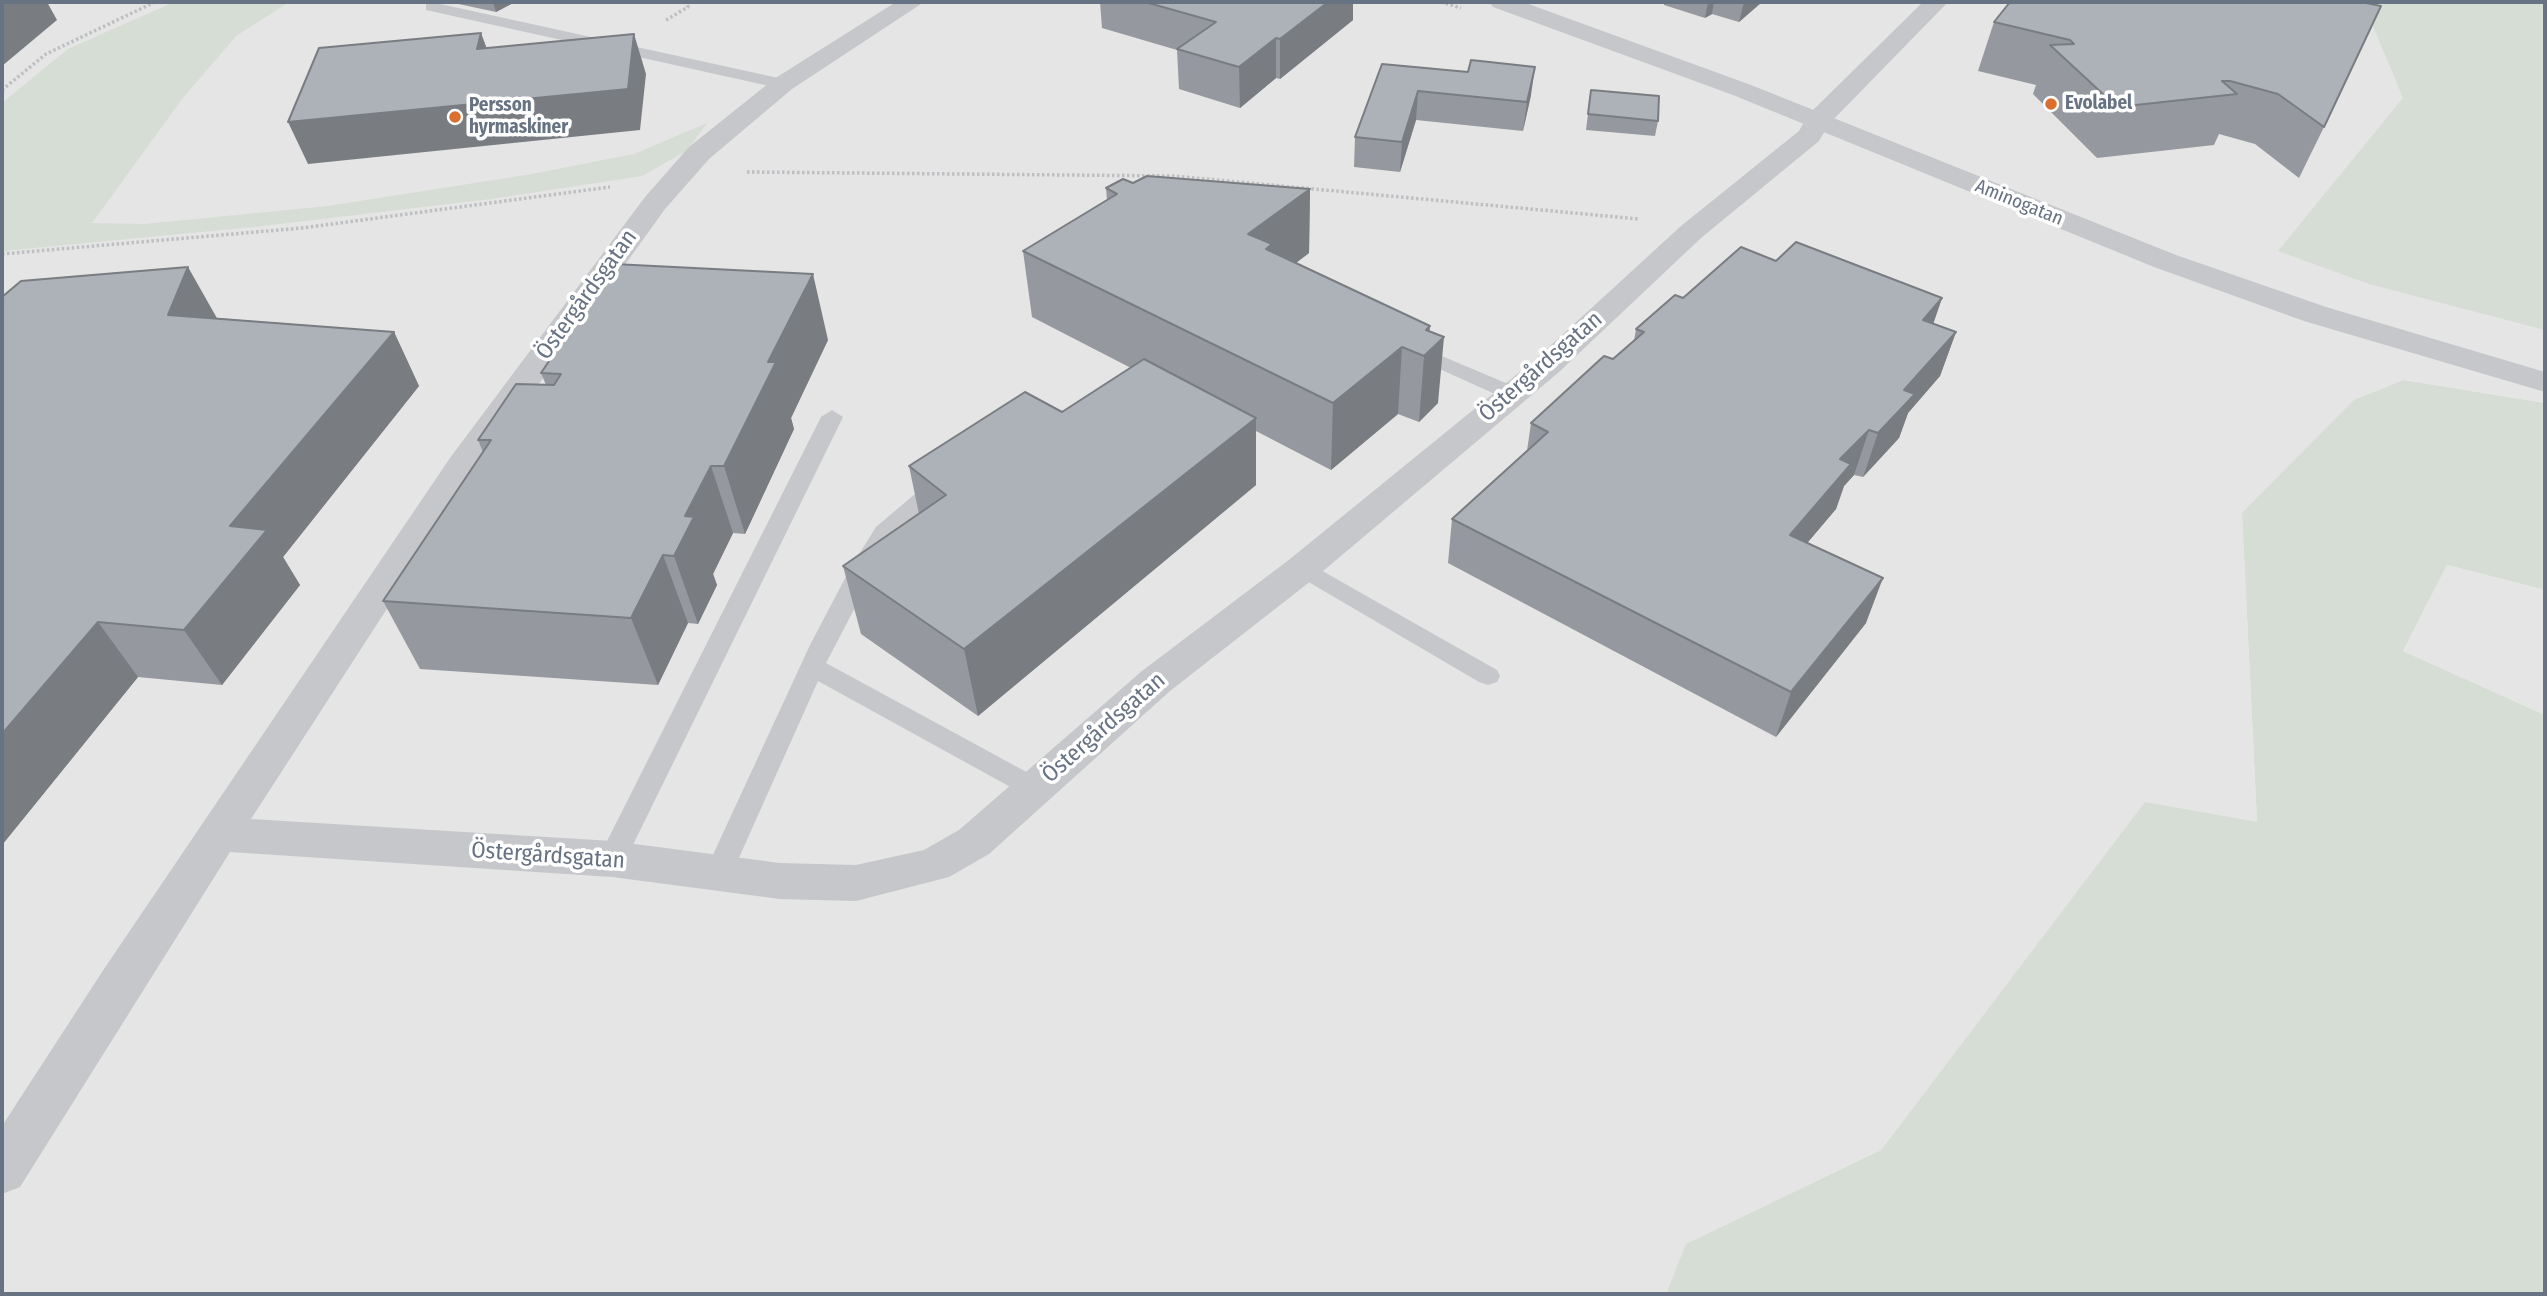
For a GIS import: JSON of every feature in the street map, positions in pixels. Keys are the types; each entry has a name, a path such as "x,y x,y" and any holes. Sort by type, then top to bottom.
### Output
{"street":[{"name":"Östergårdsgatan","path":"2,1170 120,982 462,466 643,219 699,153 783,84 912,2"},
{"name":"Aminogatan","path":"1501,2 1576,27 2165,261 2315,314 2545,382"},
{"name":"Östergårdsgatan","path":"219,834 612,859 780,881 856,883 934,865 974,842 1156,681 1303,568 1513,394 1691,232 1810,135 1816,121 1936,2"}],"lane":[{"path":"431,6 783,84"},
{"path":"1390,340 1513,394"},
{"path":"612,859 832,417"},
{"path":"719,872 813,667 884,532 962,467"},
{"path":"1303,568 1489,676"},
{"path":"813,667 1034,788"}],"path":[{"path":"2,90 46,54 155,2"},
{"path":"2,254 302,228 727,172 781,171 1173,176 1651,220 1691,232"}],"shaded area":[{"path":"2,2 2545,2 2545,403 2404,380 2242,513 2257,823 2145,803 1881,1150 1687,1244 1666,1294 2,1294"},
{"path":"174,2 289,2 236,36 182,99 92,223 144,224 328,206 532,174 634,154 707,123 686,151 642,176 491,199 254,227 2,251 2,103 68,49"},
{"path":"2363,2 2545,2 2545,330 2369,284 2278,251 2403,98"},
{"path":"2404,380 2545,403 2545,590 2447,565 2403,651 2545,715 2545,1294 1666,1294 1686,1244 1881,1150 2145,802 2257,822 2242,513 2354,400"},
{"path":"2447,565 2545,590 2545,715 2403,651"}],"building":[{"path":"1145,2 1328,2 1239,67 1177,49 1216,22"},
{"path":"2010,2 2361,2 2381,6 2324,127 2278,94 2230,81 2222,81 2237,94 2117,107 2050,45 2074,44 2070,40 1994,22"},
{"path":"481,33 477,49 634,34 628,89 288,122 319,48"},
{"path":"1471,60 1535,67 1527,102 1418,91 1402,142 1355,137 1382,64 1468,72"},
{"path":"1591,90 1659,96 1658,121 1588,114"},
{"path":"1147,176 1310,189 1248,234 1272,244 1266,249 1430,326 1426,330 1444,337 1424,356 1402,347 1333,403 1023,251 1117,194 1106,188 1123,179 1133,183"},
{"path":"1796,242 1942,298 1923,320 1956,332 1904,390 1915,394 1878,433 1869,430 1840,459 1851,464 1790,535 1883,578 1791,692 1452,519 1548,432 1531,423 1604,356 1613,359 1644,332 1636,329 1675,295 1683,298 1741,247 1776,261"},
{"path":"614,264 813,274 768,362 776,362 724,466 711,466 685,516 694,517 674,556 663,555 631,618 383,601 491,440 478,440 516,384 554,385 561,374 541,373"},
{"path":"188,267 168,315 394,332 230,526 267,530 184,630 98,622 2,734 2,297 21,281"},
{"path":"1144,359 1256,418 964,649 843,566 946,495 909,466 1025,392 1062,412"}],"place":[{"name":"Evolabel","path":"2051,104"},
{"name":"Persson hyrmaskiner","path":"455,117"}]}
